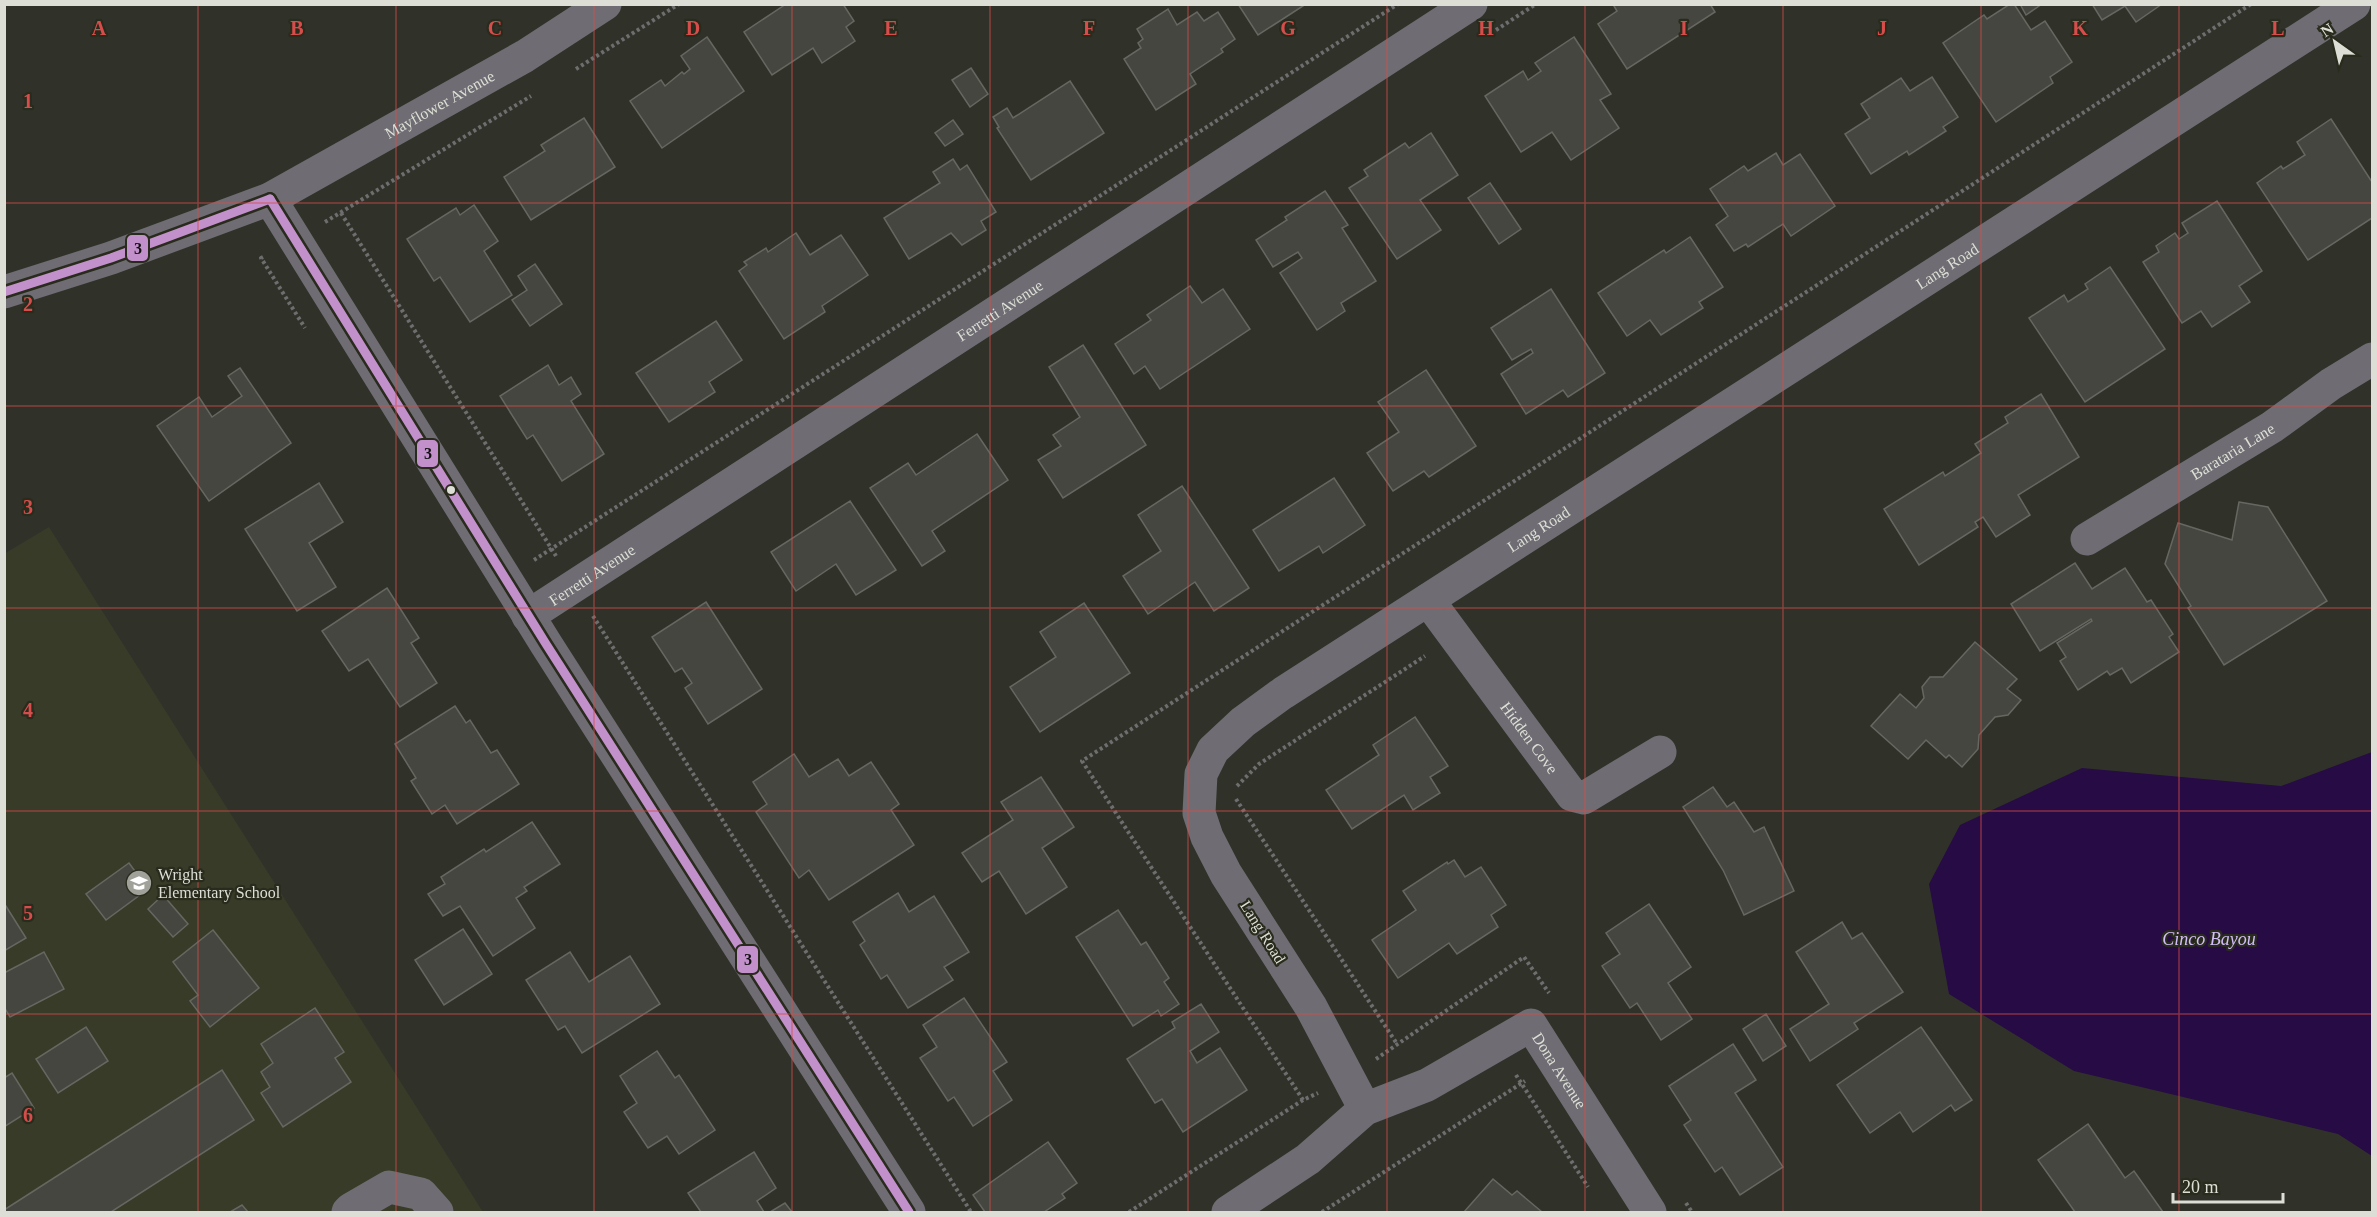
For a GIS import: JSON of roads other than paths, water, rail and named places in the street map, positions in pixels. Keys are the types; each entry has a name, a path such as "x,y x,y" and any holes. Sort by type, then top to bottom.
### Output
{"street":[{"name":"Mayflower Avenue","path":"4,292 122,255 270,199 525,56 605,4"},
{"name":"Ferretti Avenue","path":"528,616 1471,4"},
{"name":"Lang Road","path":"1365,1109 1311,1007 1226,874 1207,837 1198,813 1201,774 1213,750 1243,722 1283,693 2354,4"},
{"path":"270,199 504,578 909,1212"},
{"name":"Barataria Lane","path":"2087,539 2272,427 2331,384 2373,359"},
{"name":"Hidden Cove","path":"1428,600 1572,795 1584,798 1660,752"},
{"name":"Dona Avenue","path":"1365,1109 1427,1085 1531,1025 1650,1212"},
{"path":"1228,1212 1308,1159 1365,1109"},
{"path":"348,1212 389,1187 421,1194 437,1212"}],"water":[{"name":"Cinco Bayou","path":"2372,752 2372,1156 2338,1134 2074,1071 1949,994 1929,884 1960,825 2082,768 2281,786"}],"place":[{"name":"Wright Elementary School","path":"139,883"}]}
